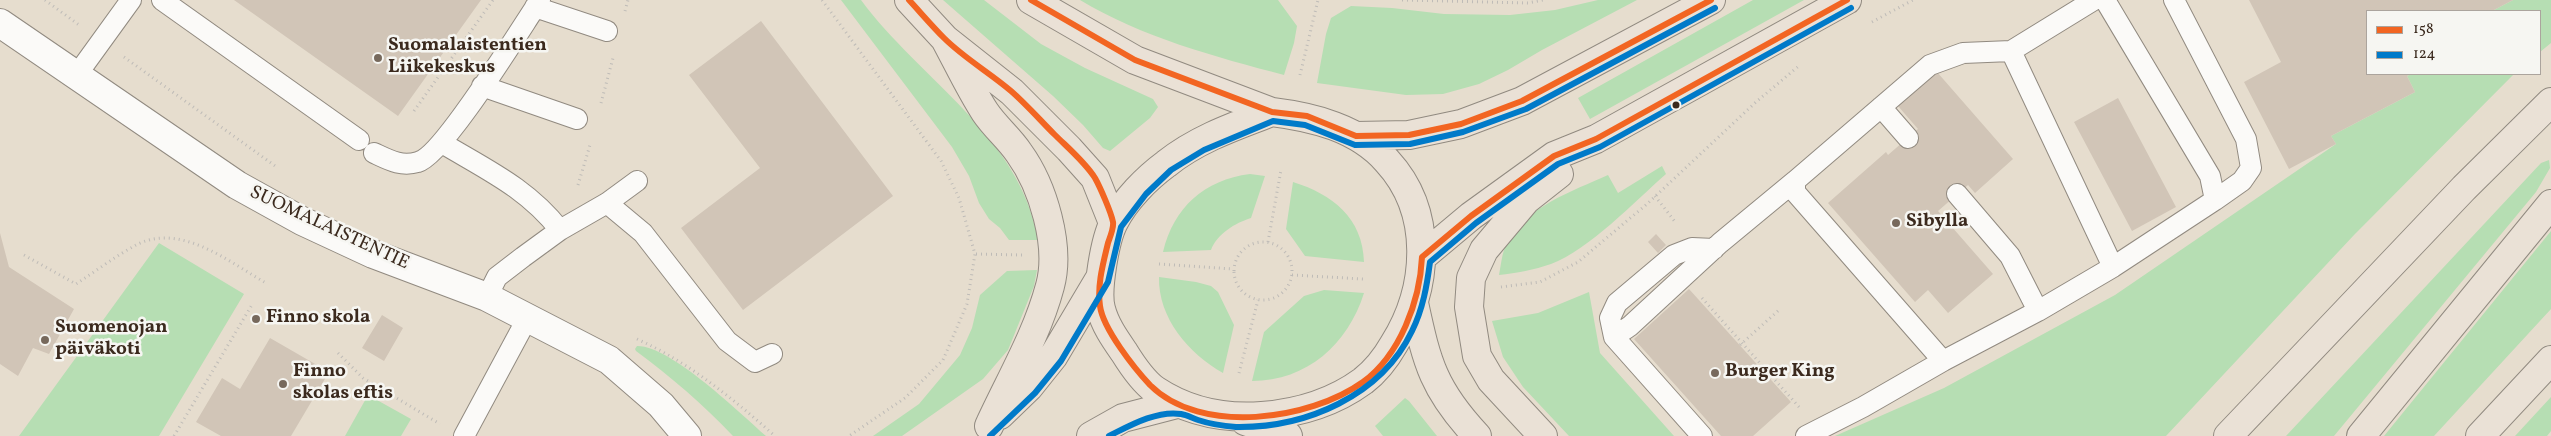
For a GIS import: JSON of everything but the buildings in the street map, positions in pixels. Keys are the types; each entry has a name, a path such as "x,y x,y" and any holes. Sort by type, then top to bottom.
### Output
{"main road":[{"path":"909,0 945,39 1012,92 1069,149 1095,178 1113,222"},
{"path":"1030,0 1135,60 1272,112 1307,116 1356,136 1387,160 1402,183 1413,206 1421,232 1421,276 1414,303 1402,332 1383,362 1364,381 1334,399 1294,413 1237,418"},
{"path":"1356,136 1409,135 1461,124 1522,101 1711,0"},
{"path":"1422,257 1471,216 1554,156 1596,138 1847,0"},
{"path":"945,39 985,112 1020,154 1038,187 1047,216 1052,246 1051,284 1036,327 982,431"},
{"path":"2228,436 2464,188 2551,102"},
{"path":"1272,112 1234,126 1200,142 1166,163 1139,188 1113,222 1100,278 1100,308 1112,334 1130,362 1152,387 1177,404 1204,412 1237,418 1288,436"},
{"path":"1543,436 1491,380 1477,356 1469,307 1471,278 1484,250 1502,226 1526,200 1565,170 1596,138"},
{"path":"2361,436 2551,204"},
{"path":"982,431 1029,387 1053,357 1100,278"},
{"path":"1414,303 1429,368 1444,396 1477,436"},
{"path":"2480,436 2551,360"},
{"path":"1091,436 1123,418 1177,404"}],"street":[{"name":"SUOMALAISTENTIE","path":"0,23 237,185 302,221 373,254 487,297 609,360 661,405 681,434"}],"lane":[{"path":"76,76 131,0"},
{"path":"162,0 359,140"},
{"path":"1702,436 1614,337 1630,326 1704,252 1796,181 1930,65 1963,53 2011,51 2094,0"},
{"path":"2105,0 2210,176 2215,200"},
{"path":"1813,433 2038,311 2113,267 2242,182 2251,168 2246,139 2174,0"},
{"path":"374,153 399,165 420,162 442,143 538,3 607,31"},
{"path":"2011,51 2113,267"},
{"path":"482,86 577,119"},
{"path":"1881,107 1908,138"},
{"path":"442,143 522,191 547,214 560,230"},
{"path":"487,297 497,278 560,230 638,181"},
{"path":"1796,181 1795,192 1943,361"},
{"path":"1957,194 2010,256 2038,311"},
{"path":"607,202 643,233 727,341 755,362 772,354"},
{"path":"464,436 528,317"}],"path":[{"path":"44,0 285,172"},
{"path":"414,111 494,0"},
{"path":"624,18 628,0"},
{"path":"822,0 941,161 959,198 976,254 966,304 943,360 905,398 849,436"},
{"path":"1300,75 1318,0"},
{"path":"1402,0 1528,3 1543,0"},
{"path":"1864,27 1913,0"},
{"path":"599,110 614,55"},
{"path":"1492,288 1540,282 1578,262 1655,196 1756,102 1807,60"},
{"path":"547,214 579,184 592,138"},
{"path":"1268,242 1280,170"},
{"path":"1655,196 1704,252 1709,268 1690,284 1813,433"},
{"path":"24,255 76,284 138,244 158,238 184,240 209,250 266,283"},
{"path":"1260,242 1268,242 1282,249 1287,254 1292,275 1284,292 1267,301 1258,300 1242,292 1237,286 1233,269 1239,254 1244,248 1260,242"},
{"path":"976,254 1025,256"},
{"path":"1159,264 1233,269"},
{"path":"1292,275 1363,278"},
{"path":"1239,374 1258,300"},
{"path":"174,436 254,303"},
{"path":"1741,344 1779,310"},
{"path":"632,337 668,353 717,386 775,436"},
{"path":"338,353 363,378 445,426"}],"green space":[{"path":"841,0 861,0 885,29 990,139 1011,169 1028,203 1038,240 1009,240 1000,228 989,219 979,203 969,176 952,147"},
{"path":"943,0 984,0 1041,44 1085,68 1153,99 1158,107 1150,118 1110,151 1103,148 1083,125 1053,96"},
{"path":"1080,0 1278,0 1297,26 1284,75 1179,45 1128,25"},
{"path":"1598,0 1637,0 1479,84 1443,94 1406,95 1317,83 1326,34 1331,18 1351,6 1392,8 1444,14 1510,15 1555,10"},
{"path":"1753,0 1804,0 1590,119 1578,98"},
{"path":"2513,0 2551,0 2551,43 2541,51 2541,10 2494,10"},
{"path":"2513,75 2354,235 2166,436 1835,436 1944,388 2115,295 2336,144 2331,136 2415,92 2407,76"},
{"path":"2549,160 2550,168 2536,192 2334,436 2286,436 2541,163"},
{"path":"1662,166 1666,174 1611,224 1581,248 1551,264 1499,275 1506,245 1514,232 1537,210 1565,194 1608,175 1618,193"},
{"path":"1250,174 1265,176 1251,218 1222,234 1211,250 1163,252 1175,222 1193,198 1219,182"},
{"path":"1293,182 1320,193 1343,210 1358,233 1364,262 1305,256 1286,229"},
{"path":"2551,231 2551,309 2434,436 2384,436"},
{"path":"159,243 244,294 159,436 19,436"},
{"path":"1037,270 1034,286 1008,350 983,379 902,436 873,436 919,404 960,355 972,328 980,295 1007,271"},
{"path":"1159,277 1196,282 1211,286 1218,292 1234,325 1223,373 1199,356 1178,333 1164,307"},
{"path":"1324,290 1364,293 1357,311 1336,343 1323,356 1307,367 1272,379 1252,381 1264,332 1304,296"},
{"path":"1589,292 1600,353 1674,436 1569,436 1523,387 1503,357 1492,321 1538,313"},
{"path":"637,346 651,349 686,368 766,436 733,436 686,391 636,351"},
{"path":"368,395 411,419 401,436 345,436"},
{"path":"2551,397 2551,431 2547,436 2515,436"},
{"path":"1405,398 1437,436 1383,436 1375,426"}],"transit line":[{"name":"158","path":"909,0 952,45 1022,101 1081,160 1095,178 1108,206 1113,224 1101,274 1100,306 1102,315 1113,337 1136,369 1150,385 1172,401 1197,411 1226,416 1256,417 1286,413 1315,406 1341,395 1363,382 1376,371 1388,357 1406,326 1417,291 1422,257 1471,216 1554,156 1596,139 1847,0"},
{"name":"158","path":"1031,0 1135,60 1272,112 1307,116 1356,136 1409,135 1461,124 1522,101 1711,0"},
{"name":"124","path":"990,436 1035,393 1061,361 1108,282 1121,227 1146,194 1171,170 1204,150 1273,121 1305,125 1355,145 1410,144 1463,132 1526,109 1715,8"},
{"name":"124","path":"1109,436 1162,414 1181,414 1207,423 1226,426 1262,426 1289,422 1339,404 1381,374 1398,354 1412,331 1422,306 1430,262 1476,223 1558,164 1600,147 1851,8"}],"place":[{"name":"Suomalaistentien Liikekeskus","path":"378,58"},
{"name":"Sibylla","path":"1896,223"},
{"name":"Finno skola","path":"256,319"},
{"name":"Suomenojan päiväkoti","path":"45,340"},
{"name":"Burger King","path":"1715,373"},
{"name":"Finno skolas eftis","path":"283,384"}]}
